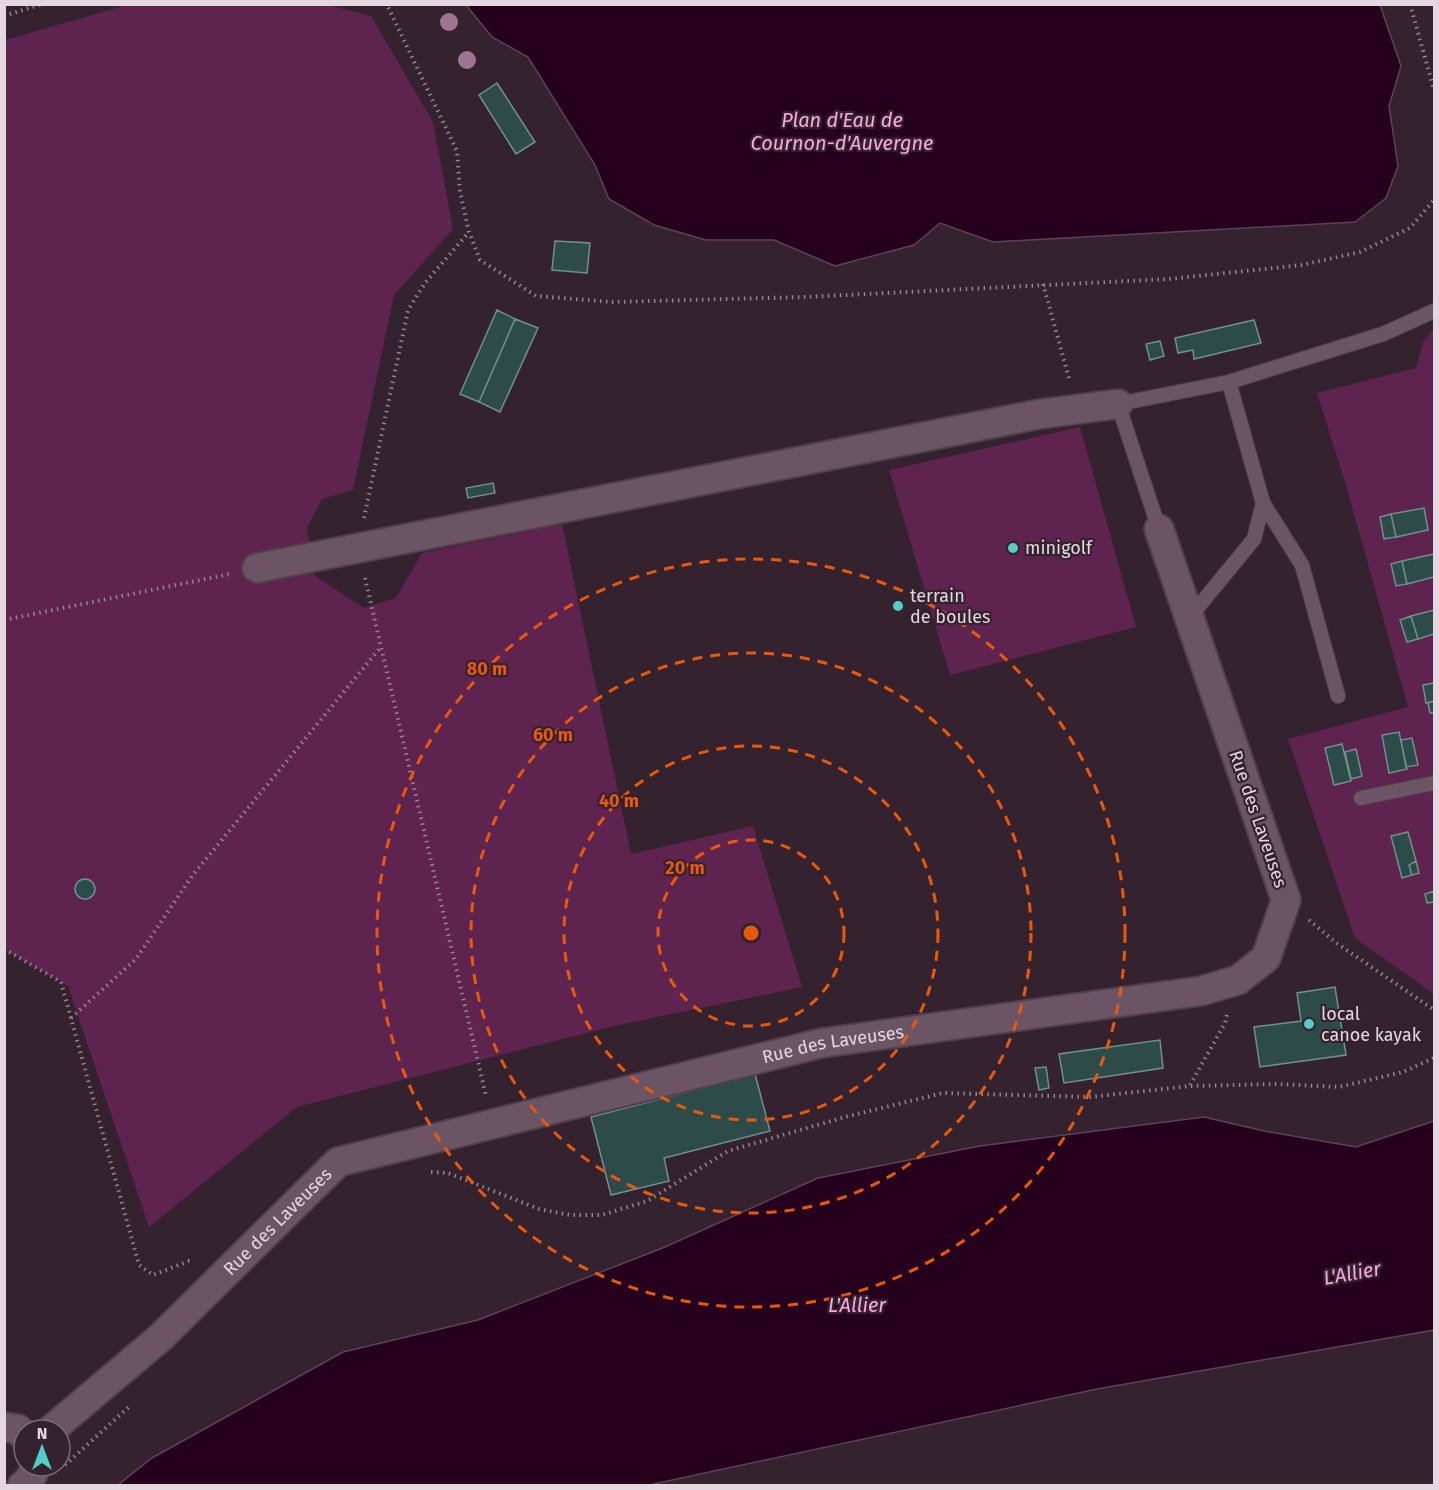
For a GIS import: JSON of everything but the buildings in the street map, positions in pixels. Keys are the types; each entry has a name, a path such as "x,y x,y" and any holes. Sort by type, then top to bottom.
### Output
{"street":[{"path":"257,568 1040,414 1118,404"},
{"name":"Rue des Laveuses","path":"65,1418 161,1337 338,1162 822,1044 1201,991 1238,980 1266,958 1286,900 1159,529"}],"lane":[{"path":"1159,529 1118,404 1229,382 1383,334 1433,309"},
{"path":"1229,382 1263,503 1302,564 1338,696"},
{"path":"1189,618 1254,539 1263,503"},
{"path":"1361,798 1434,783"}],"path":[{"path":"4,16 42,4"},
{"path":"384,4 387,5 457,152 460,192 469,232 480,260 536,296 612,302 806,297 1169,279 1302,265 1360,252 1410,228 1434,200"},
{"path":"1410,4 1434,90"},
{"path":"469,232 425,283 408,310 358,549 492,1124"},
{"path":"1043,284 1071,385"},
{"path":"4,620 257,568"},
{"path":"71,1018 136,959 192,876 381,647"},
{"path":"1286,900 1335,942 1434,1010"},
{"path":"4,949 61,982 138,1265 153,1275 189,1262 206,1264 220,1279"},
{"path":"1190,1086 1225,1023 1238,980"},
{"path":"429,1172 448,1173 539,1209 570,1215 602,1215 647,1201 728,1151 845,1117 943,1093 1090,1097 1190,1086 1278,1084 1339,1087 1403,1071 1434,1058"},
{"path":"72,1450 135,1401"}],"shaded area":[{"path":"127,5 328,5 371,16 433,122 453,229 394,295 353,490 322,499 307,528 314,575 364,608 396,598 422,553 562,524 631,854 753,826 802,987 614,1026 297,1107 149,1227 68,986 5,950 5,40"},
{"path":"1434,329 1434,994 1355,938 1288,739 1408,707 1345,482 1317,393 1416,368 1423,342"},
{"name":"minigolf","path":"1080,427 1136,627 950,675 889,470"}],"water":[{"name":"Plan d'Eau de Cournon-d'Auvergne","path":"466,5 1380,5 1401,66 1389,106 1398,166 1386,198 1355,222 993,242 940,223 914,245 835,266 774,240 706,240 654,225 609,199 595,165 528,57 492,37"},
{"name":"L'Allier","path":"1204,1117 1264,1131 1356,1147 1434,1121 1434,1330 1097,1389 649,1485 118,1485 152,1458 343,1352 478,1320 665,1247 818,1178 980,1146"}],"place":[{"name":"minigolf","path":"1013,548"},
{"name":"terrain de boules","path":"898,606"},
{"name":"local canoe kayak","path":"1309,1024"}]}
